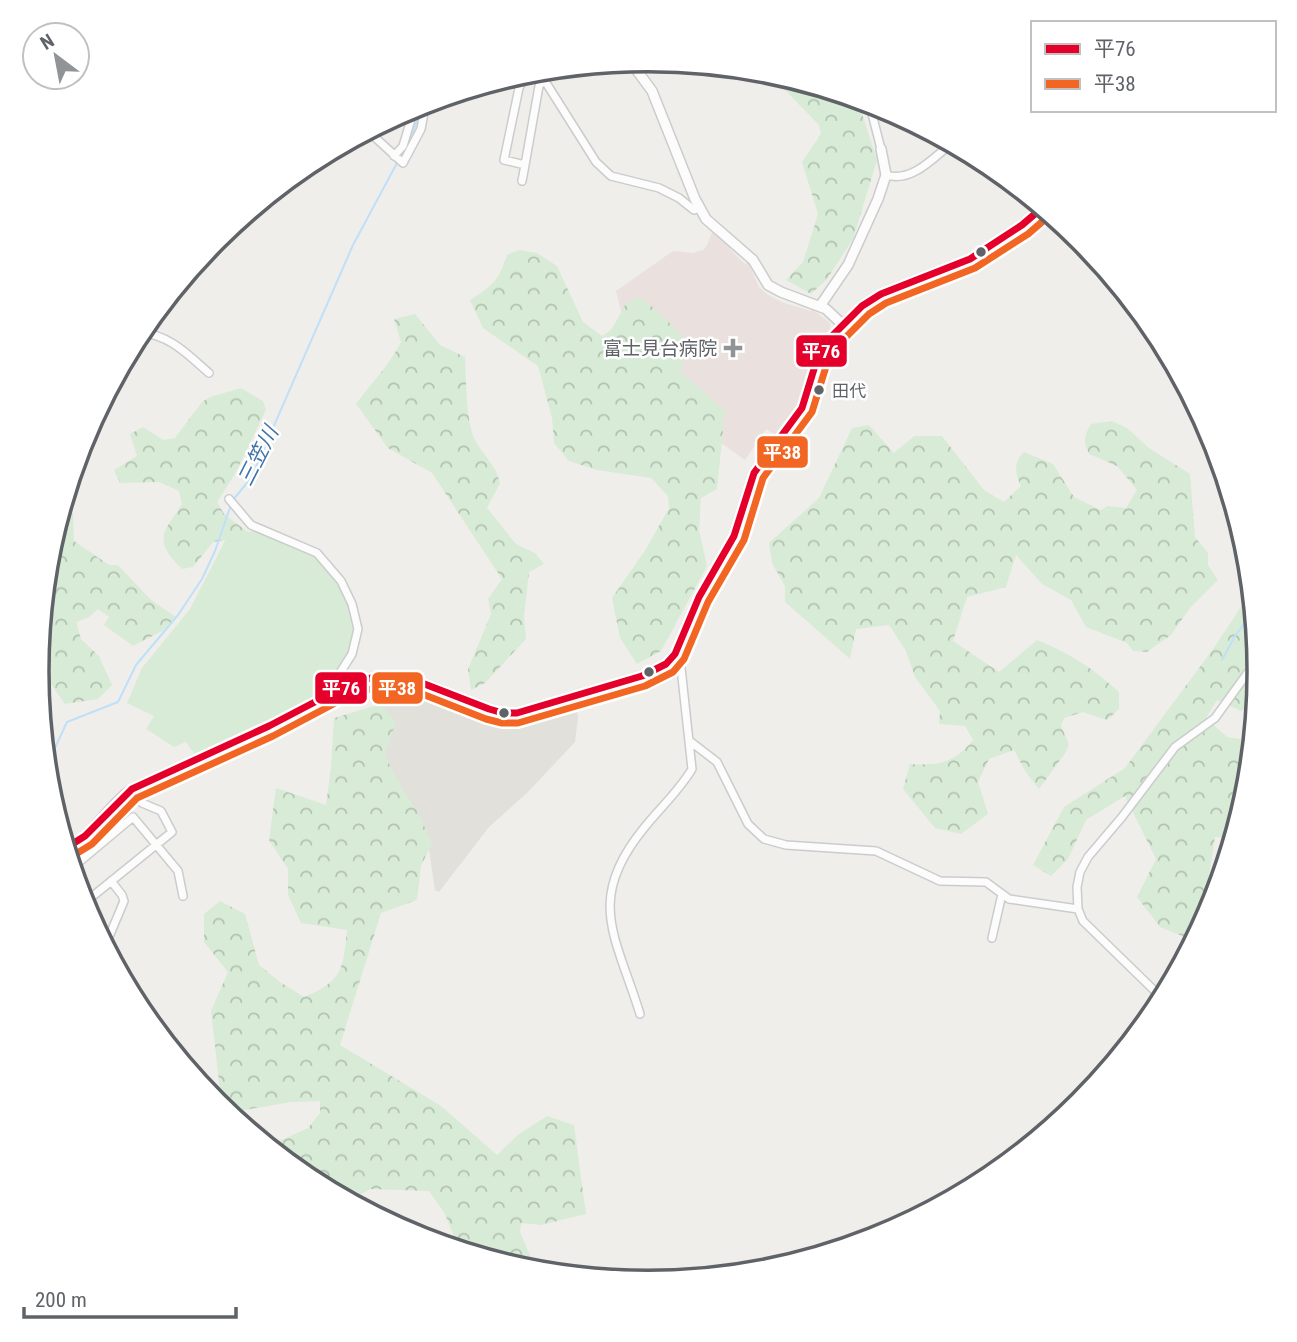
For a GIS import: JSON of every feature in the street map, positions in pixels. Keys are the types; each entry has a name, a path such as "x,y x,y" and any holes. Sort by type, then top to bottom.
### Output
{"street":[{"path":"638,72 652,91 690,187 706,219 753,260 768,285 820,306 842,324"},
{"path":"543,81 596,162 611,176 659,188 679,198 694,210 699,208"},
{"path":"522,181 539,86 543,81"},
{"path":"520,86 504,160 525,165"},
{"path":"375,138 402,163 421,129 424,115"},
{"path":"820,306 848,265 886,176 872,115"},
{"path":"394,156 403,146 411,121"},
{"path":"886,176 896,178 912,174 944,150"},
{"path":"679,198 690,187"},
{"path":"74,843 82,839 117,799 131,789 269,726 355,681 377,677 409,678 489,709 517,713 642,676 667,664 675,654 699,597 734,536 754,473 802,408 818,356 842,324 881,294 970,259 1036,213"},
{"path":"153,334 172,342 209,373"},
{"path":"229,499 251,525 317,553 341,581 352,604 358,629 352,653 331,687 332,691"},
{"path":"640,1014 612,930 612,879 623,855 692,769 681,668 675,654"},
{"path":"1155,991 1086,925 1077,909 1078,879 1088,857 1175,747 1215,718 1248,672"},
{"path":"691,742 717,762 743,816 755,833 764,839 786,845 876,851 934,879 948,882 986,882 1002,894 1018,901 1077,909"},
{"path":"93,896 172,832 161,811 142,803 131,789"},
{"path":"80,861 133,817 178,871 183,896"},
{"path":"110,934 124,901 111,881"},
{"path":"992,938 1002,894"}],"shaded area":[{"name":"富士見台病院","path":"713,230 745,264 748,262 759,287 768,295 784,303 811,311 812,309 830,323 830,329 813,354 792,415 776,436 766,429 745,460 714,438 624,322 616,291 673,251 693,253 703,250"},
{"path":"371,687 421,692 455,710 478,716 481,712 523,718 574,702 576,705 578,717 575,742 528,792 489,827 439,892 435,890 427,837 378,763 391,723"}],"green space":[{"path":"783,88 861,111 877,160 853,239 827,279 811,294 786,280 803,262 818,214 802,162 821,134 819,125"},
{"path":"519,250 537,253 557,266 583,322 602,336 611,330 627,302 639,298 652,307 690,343 680,371 725,411 717,489 701,498 699,530 707,566 661,651 637,664 620,638 612,598 646,549 669,508 668,496 651,478 597,470 569,461 554,443 552,418 538,366 483,328 470,300 494,282 507,255"},
{"path":"415,314 440,345 465,357 472,432 496,471 500,483 487,508 516,544 535,553 544,564 529,572 524,617 526,639 485,683 471,690 468,669 491,614 488,599 502,579 432,473 388,448 356,404 401,342 394,319"},
{"path":"241,388 263,401 266,410 236,472 217,502 224,514 248,532 245,537 213,542 193,567 182,569 164,544 169,523 182,504 179,491 159,482 120,483 114,470 137,456 130,434 143,427 163,440 175,438 202,402"},
{"path":"1112,421 1127,428 1149,448 1190,474 1195,537 1208,553 1208,565 1218,580 1190,608 1171,635 1147,652 1133,651 1127,643 1086,627 1071,600 1042,584 1016,555 1006,587 967,597 953,641 999,672 1037,640 1070,656 1110,684 1119,692 1119,709 1107,720 1083,712 1064,718 1061,726 1069,744 1039,789 1014,750 989,759 978,782 988,814 961,834 935,828 903,789 910,764 937,763 959,754 973,740 965,726 939,724 940,711 915,677 906,651 889,625 856,629 850,659 785,602 785,586 772,563 769,543 819,498 852,428 869,425 894,453 914,436 942,436 984,490 1004,502 1021,486 1016,468 1024,452 1053,464 1074,497 1101,510 1107,506 1126,508 1137,490 1117,466 1089,454 1085,442 1091,424"},
{"path":"71,509 74,541 109,565 118,565 151,600 176,617 162,631 133,646 104,625 109,617 98,609 88,618 76,622 81,639 99,656 112,685 98,699 65,704 49,682 50,632 54,593"},
{"path":"255,531 314,555 335,577 350,610 354,630 349,653 342,668 324,691 195,755 186,742 174,747 146,729 154,716 127,703 142,668 190,609 228,535"},
{"path":"1243,604 1248,661 1239,677 1248,690 1247,707 1241,711 1217,700 1206,718 1227,737 1244,740 1243,749 1228,826 1224,837 1215,837 1207,886 1185,937 1160,927 1137,897 1156,859 1125,796 1086,820 1068,859 1051,876 1033,865 1064,807 1125,768"},
{"path":"381,704 396,722 385,754 432,843 421,866 417,900 381,913 340,1045 441,1106 497,1155 519,1134 547,1116 574,1125 586,1214 541,1225 521,1223 520,1232 531,1259 455,1239 445,1214 429,1191 370,1189 359,1195 278,1142 308,1128 320,1113 320,1101 291,1102 241,1111 220,1090 211,1011 228,972 204,942 204,914 220,901 245,914 259,965 304,997 334,979 342,964 347,930 301,923 288,895 288,869 269,840 276,788 326,805 334,718"}],"waterway":[{"name":"三笠川","path":"411,140 418,118"},
{"name":"三笠川","path":"400,158 407,148"},
{"name":"三笠川","path":"233,500 251,478 353,245 397,163"},
{"name":"三笠川","path":"54,750 67,722 118,702 136,665 178,615 202,579 231,505"},
{"path":"1222,660 1246,622"}],"transit line":[{"name":"平76","path":"74,843 85,836 132,789 269,726 355,681 377,677 409,678 489,709 517,713 642,676 666,664 675,654 699,597 734,536 754,473 802,408 818,356 829,339 862,306 881,294 970,259 1036,213"},
{"name":"平38","path":"78,853 92,844 137,798 273,736 358,691 407,688 486,719 518,723 645,686 673,672 684,659 708,602 744,540 763,478 812,412 828,360 837,346 869,314 886,303 975,268 1028,234 1044,220"}],"place":[{"name":"富士見台病院","path":"733,348"},
{"name":"田代","path":"819,390"}]}
